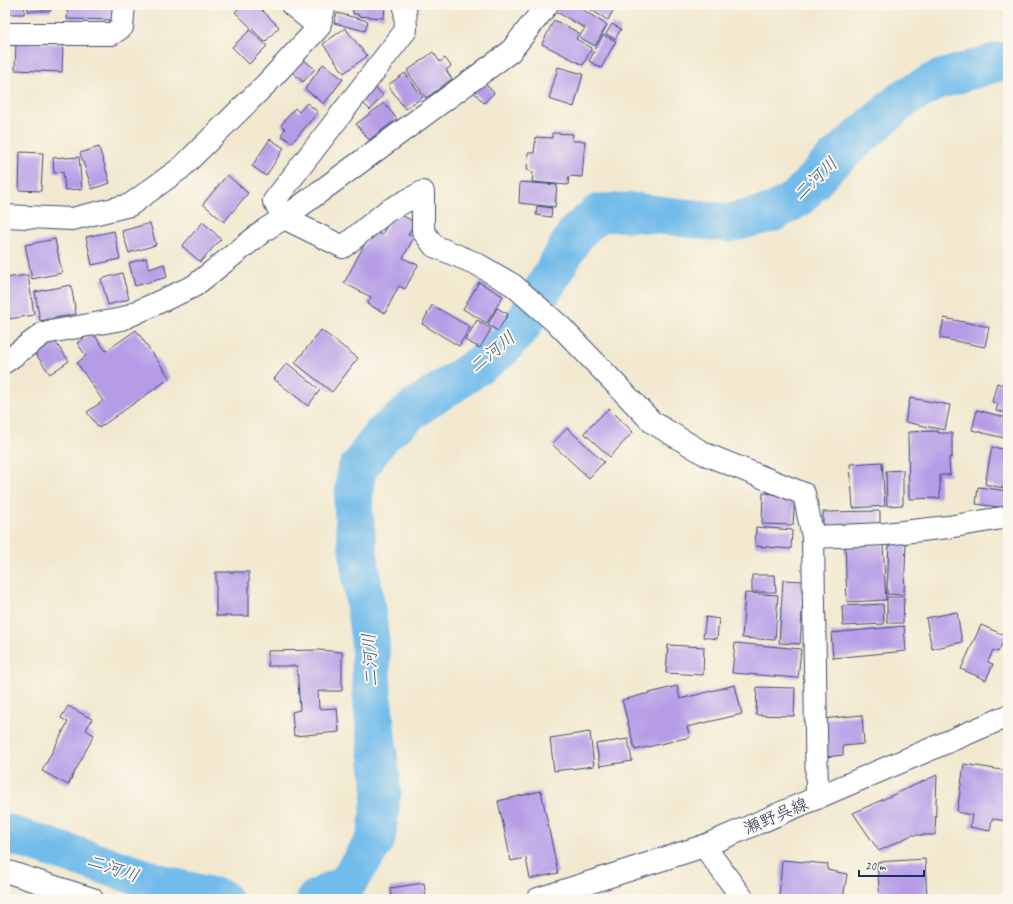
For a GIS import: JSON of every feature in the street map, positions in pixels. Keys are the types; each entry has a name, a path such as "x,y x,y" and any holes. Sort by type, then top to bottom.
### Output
{"street":[{"path":"5,34 112,34 122,27 124,5"},
{"path":"292,5 319,27"},
{"path":"5,216 72,219 130,205 181,168 268,82 319,27 325,5"},
{"path":"405,5 406,30 274,202 284,218 343,247 387,211 423,192 423,231 434,246 477,264 513,285 560,327 652,422 705,454 804,494 813,538 817,798"},
{"path":"5,362 44,333 122,319 194,286 266,229 284,218 510,52 547,5"},
{"path":"813,538 885,534 948,527 1008,516"},
{"name":"瀬野呉線","path":"538,899 704,846 1008,716"},
{"path":"704,846 743,899"},
{"path":"5,872 92,899"}],"building":[{"path":"5,5 25,5 24,14 5,14"},
{"path":"28,5 51,5 51,11 28,11"},
{"path":"68,5 114,5 113,20 67,19"},
{"path":"242,5 257,5 279,27 265,42 235,12"},
{"path":"353,5 385,5 384,18 358,16 358,14 353,14"},
{"path":"556,5 575,5 607,25 595,46 579,37 585,28 553,10"},
{"path":"582,5 616,5 608,20"},
{"path":"337,13 368,21 365,31 334,23"},
{"path":"554,20 579,33 576,39 592,48 583,65 542,44"},
{"path":"612,24 621,29 615,39 606,34"},
{"path":"345,28 367,56 344,73 323,44"},
{"path":"250,30 267,46 249,64 232,47"},
{"path":"603,35 616,41 601,68 589,61"},
{"path":"16,42 63,44 62,72 15,70"},
{"path":"433,52 440,62 445,58 451,66 446,70 452,79 426,98 407,71"},
{"path":"304,60 315,69 303,82 292,72"},
{"path":"323,64 343,79 324,104 305,89"},
{"path":"558,67 583,74 574,107 549,99"},
{"path":"405,73 423,97 405,109 388,85"},
{"path":"480,78 494,93 484,103 470,88"},
{"path":"373,86 383,95 370,110 360,100"},
{"path":"307,103 318,112 292,143 281,135 285,129 281,125 295,108 299,112"},
{"path":"384,103 397,119 369,140 356,124"},
{"path":"552,133 573,134 572,141 585,141 582,177 569,176 568,185 532,182 533,172 527,170 528,153 534,153 536,137 552,138"},
{"path":"270,139 284,148 266,176 252,166"},
{"path":"99,147 110,183 92,189 80,153"},
{"path":"20,152 43,153 41,191 19,190"},
{"path":"79,157 82,189 65,190 63,172 54,173 53,158"},
{"path":"5,158 8,158 6,185 5,185"},
{"path":"227,175 248,193 224,222 203,204"},
{"path":"520,182 557,185 555,207 519,203"},
{"path":"537,206 552,208 551,217 536,215"},
{"path":"397,213 415,222 408,235 414,237 403,258 418,265 405,289 399,286 385,313 367,304 371,297 344,283 372,230 382,235 390,219 393,221"},
{"path":"203,222 221,239 200,262 182,246"},
{"path":"150,223 156,245 129,253 122,231"},
{"path":"114,231 120,259 92,265 86,237"},
{"path":"55,239 62,273 32,279 25,245"},
{"path":"146,258 149,269 164,264 167,277 135,286 129,263"},
{"path":"122,273 129,299 108,305 101,279"},
{"path":"28,275 34,315 9,319 5,299 5,278"},
{"path":"479,282 503,296 487,323 463,309"},
{"path":"71,285 76,314 40,321 35,292"},
{"path":"432,305 470,327 459,346 422,324"},
{"path":"497,308 508,314 498,331 488,325"},
{"path":"944,318 989,327 985,347 940,338"},
{"path":"477,320 491,329 480,348 465,340"},
{"path":"136,330 170,378 99,428 87,412 103,401 77,363 86,356 77,343 92,332 106,351"},
{"path":"321,330 358,358 332,392 295,363"},
{"path":"53,339 69,361 50,374 34,352"},
{"path":"287,363 320,390 308,406 274,379"},
{"path":"1007,366 1008,413 996,411 998,404 992,402 997,383 1003,385"},
{"path":"910,398 950,405 945,430 905,422"},
{"path":"609,408 633,432 610,457 584,433"},
{"path":"977,410 1008,418 1008,439 972,430"},
{"path":"567,428 604,462 589,478 552,444"},
{"path":"938,431 938,433 952,433 952,457 949,458 950,475 940,475 940,498 909,499 908,432"},
{"path":"992,447 1008,450 1008,489 985,484"},
{"path":"882,462 885,506 853,508 850,464"},
{"path":"903,470 903,505 887,506 886,471"},
{"path":"978,487 1008,491 1006,508 976,504"},
{"path":"763,493 795,495 793,525 762,524"},
{"path":"880,511 880,530 823,531 823,512"},
{"path":"756,527 792,530 791,549 755,546"},
{"path":"889,541 906,542 904,595 887,594"},
{"path":"883,544 886,600 847,602 845,546"},
{"path":"216,572 249,572 249,616 216,616"},
{"path":"752,575 775,575 776,592 752,592"},
{"path":"783,580 804,581 800,644 779,643"},
{"path":"745,593 778,595 775,640 742,638"},
{"path":"887,597 904,597 903,623 887,623"},
{"path":"883,604 884,624 843,626 842,606"},
{"path":"957,612 962,642 932,649 926,618"},
{"path":"706,617 719,619 717,639 703,637"},
{"path":"981,625 1006,636 998,652 993,650 988,662 993,664 986,680 961,669"},
{"path":"904,626 906,651 833,658 831,633"},
{"path":"735,643 801,649 798,678 732,673"},
{"path":"668,645 704,647 703,675 666,673"},
{"path":"319,650 342,652 342,691 318,691 319,709 337,708 339,732 294,736 292,712 300,710 297,666 268,666 268,651"},
{"path":"735,685 742,714 687,727 690,737 635,750 622,700 677,686 680,699"},
{"path":"757,687 795,688 794,716 756,715"},
{"path":"68,706 92,719 86,730 94,735 68,785 42,771 68,722 61,718"},
{"path":"862,715 864,744 843,746 843,755 826,757 822,719"},
{"path":"590,732 594,766 554,771 550,738"},
{"path":"628,739 632,761 600,766 596,744"},
{"path":"964,764 1008,771 1008,821 992,819 990,831 970,827 972,815 957,812"},
{"path":"937,775 935,835 912,835 879,851 853,813"},
{"path":"541,791 558,873 530,879 526,858 511,861 498,801"},
{"path":"925,859 927,899 880,899 877,862"},
{"path":"782,860 828,864 827,870 847,874 843,899 779,899"},
{"path":"424,883 426,899 391,899 390,888"}],"waterway":[{"name":"二河川","path":"316,899 347,883 376,839 382,791 372,696 370,641 353,506 356,471 382,435 419,405 498,352 522,326 576,233 599,213 633,212 729,223 772,213 797,199 829,164 903,99 938,80 998,62 1008,62"},
{"name":"二河川","path":"5,833 175,888 222,899"}]}
